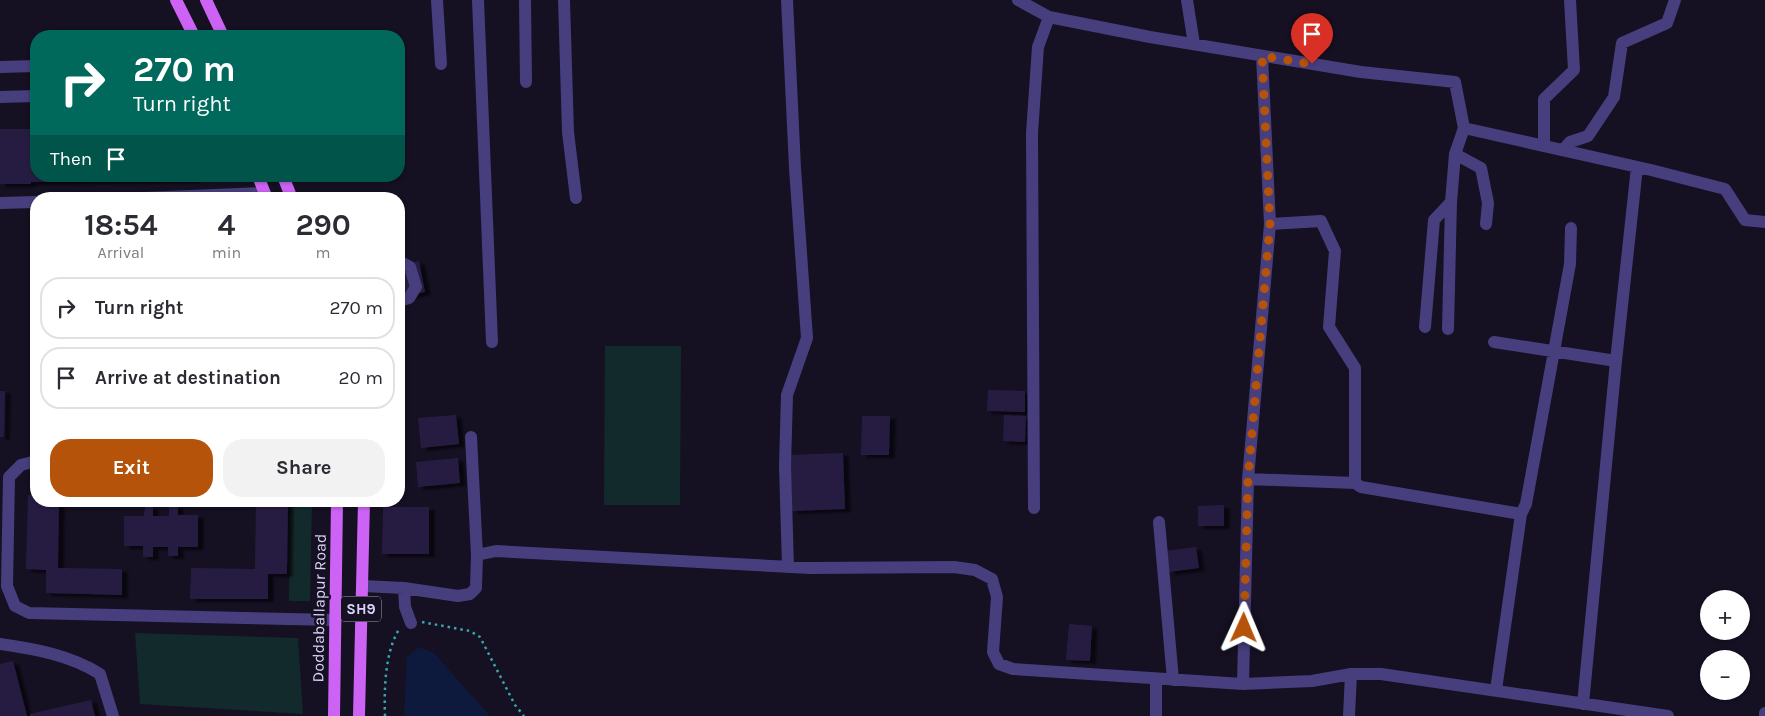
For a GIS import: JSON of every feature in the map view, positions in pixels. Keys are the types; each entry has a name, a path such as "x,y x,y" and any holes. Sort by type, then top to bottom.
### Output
{"main road":[{"path":"176,0 191,30"},
{"path":"206,0 219,30"},
{"name":"Doddaballapur Road","path":"334,716 337,507"},
{"name":"SH9","path":"359,716 364,507"}],"street":[{"path":"437,0 441,64"},
{"path":"478,0 492,342"},
{"path":"525,0 526,82"},
{"path":"564,0 568,132 576,198"},
{"path":"787,0 795,168 807,338 787,395 785,466 788,567"},
{"path":"1018,0 1049,17 1361,72 1455,82 1464,128 1454,154 1448,329"},
{"path":"1187,0 1194,44"},
{"path":"1544,146 1544,98 1574,70 1570,0"},
{"path":"1563,150 1578,137 1588,136 1614,97 1622,43 1667,23 1675,0"},
{"path":"1034,508 1032,134 1038,46 1049,17"},
{"path":"1243,684 1248,479 1270,224 1262,56"},
{"path":"0,67 30,66"},
{"path":"0,97 30,96"},
{"path":"1464,128 1725,189 1744,220 1765,222"},
{"path":"1454,154 1481,168 1488,203 1486,224"},
{"path":"1584,703 1616,361 1637,167"},
{"path":"0,203 30,202"},
{"path":"1425,327 1434,220 1451,202"},
{"path":"1270,224 1321,221 1335,251 1329,327 1355,368 1355,484"},
{"path":"1496,690 1521,514 1526,504 1570,264 1571,228"},
{"path":"405,264 410,267 416,287 408,298 405,299"},
{"path":"1494,342 1553,353 1616,361"},
{"path":"362,586 404,588 458,596 470,594 476,588 477,555 470,437"},
{"path":"30,463 21,465 9,477 7,586 15,606 22,610 29,613 335,620"},
{"path":"1248,479 1355,484 1361,487 1521,514"},
{"path":"1159,522 1173,680"},
{"path":"477,555 508,552 788,567 954,567 975,570 992,579 997,597 993,652 999,664 1014,670 1243,684 1312,681 1351,674 1381,674 1668,716"},
{"path":"404,588 405,607 411,623"},
{"path":"0,644 35,649 82,662 100,674 113,716"},
{"path":"1349,716 1351,674"},
{"path":"1156,679 1156,716"}],"path":[{"path":"385,716 388,668 394,637 400,628 411,623 420,622 470,631 480,638 515,705 524,716"}],"green space":[{"path":"605,346 681,346 680,505 604,505"},
{"path":"290,507 312,507 310,601 289,601"},
{"path":"135,633 298,638 303,714 140,704"}],"water":[{"path":"418,647 434,653 490,716 404,716 407,657"}],"building":[{"path":"0,129 30,129 31,184 0,184"},
{"path":"419,261 425,292 405,296 405,264"},
{"path":"988,390 1025,391 1025,412 987,411"},
{"path":"0,391 5,391 4,437 0,437"},
{"path":"456,415 459,444 421,448 418,418"},
{"path":"1004,415 1026,416 1025,442 1003,441"},
{"path":"862,416 890,416 889,455 861,455"},
{"path":"843,453 845,509 792,511 790,455"},
{"path":"458,458 460,483 418,487 416,462"},
{"path":"28,495 30,495 30,507 59,507 58,568 122,569 122,595 46,593 46,570 26,569"},
{"path":"1224,505 1224,526 1198,526 1198,506"},
{"path":"145,507 153,507 153,516 169,516 169,507 178,507 178,515 198,515 198,547 178,547 178,556 168,556 168,547 153,547 153,557 143,557 143,546 124,546 124,516 144,516"},
{"path":"256,507 288,507 287,574 268,574 268,599 190,599 191,568 255,569"},
{"path":"383,507 429,507 429,554 382,554"},
{"path":"1196,547 1199,568 1169,572 1166,551"},
{"path":"1069,624 1092,626 1090,661 1066,660"},
{"path":"13,661 27,716 0,716 0,664"},
{"path":"91,700 95,716 30,716 30,714"}],"route":[{"path":"1244,628 1248,479 1270,224 1262,56 1312,64"}]}
